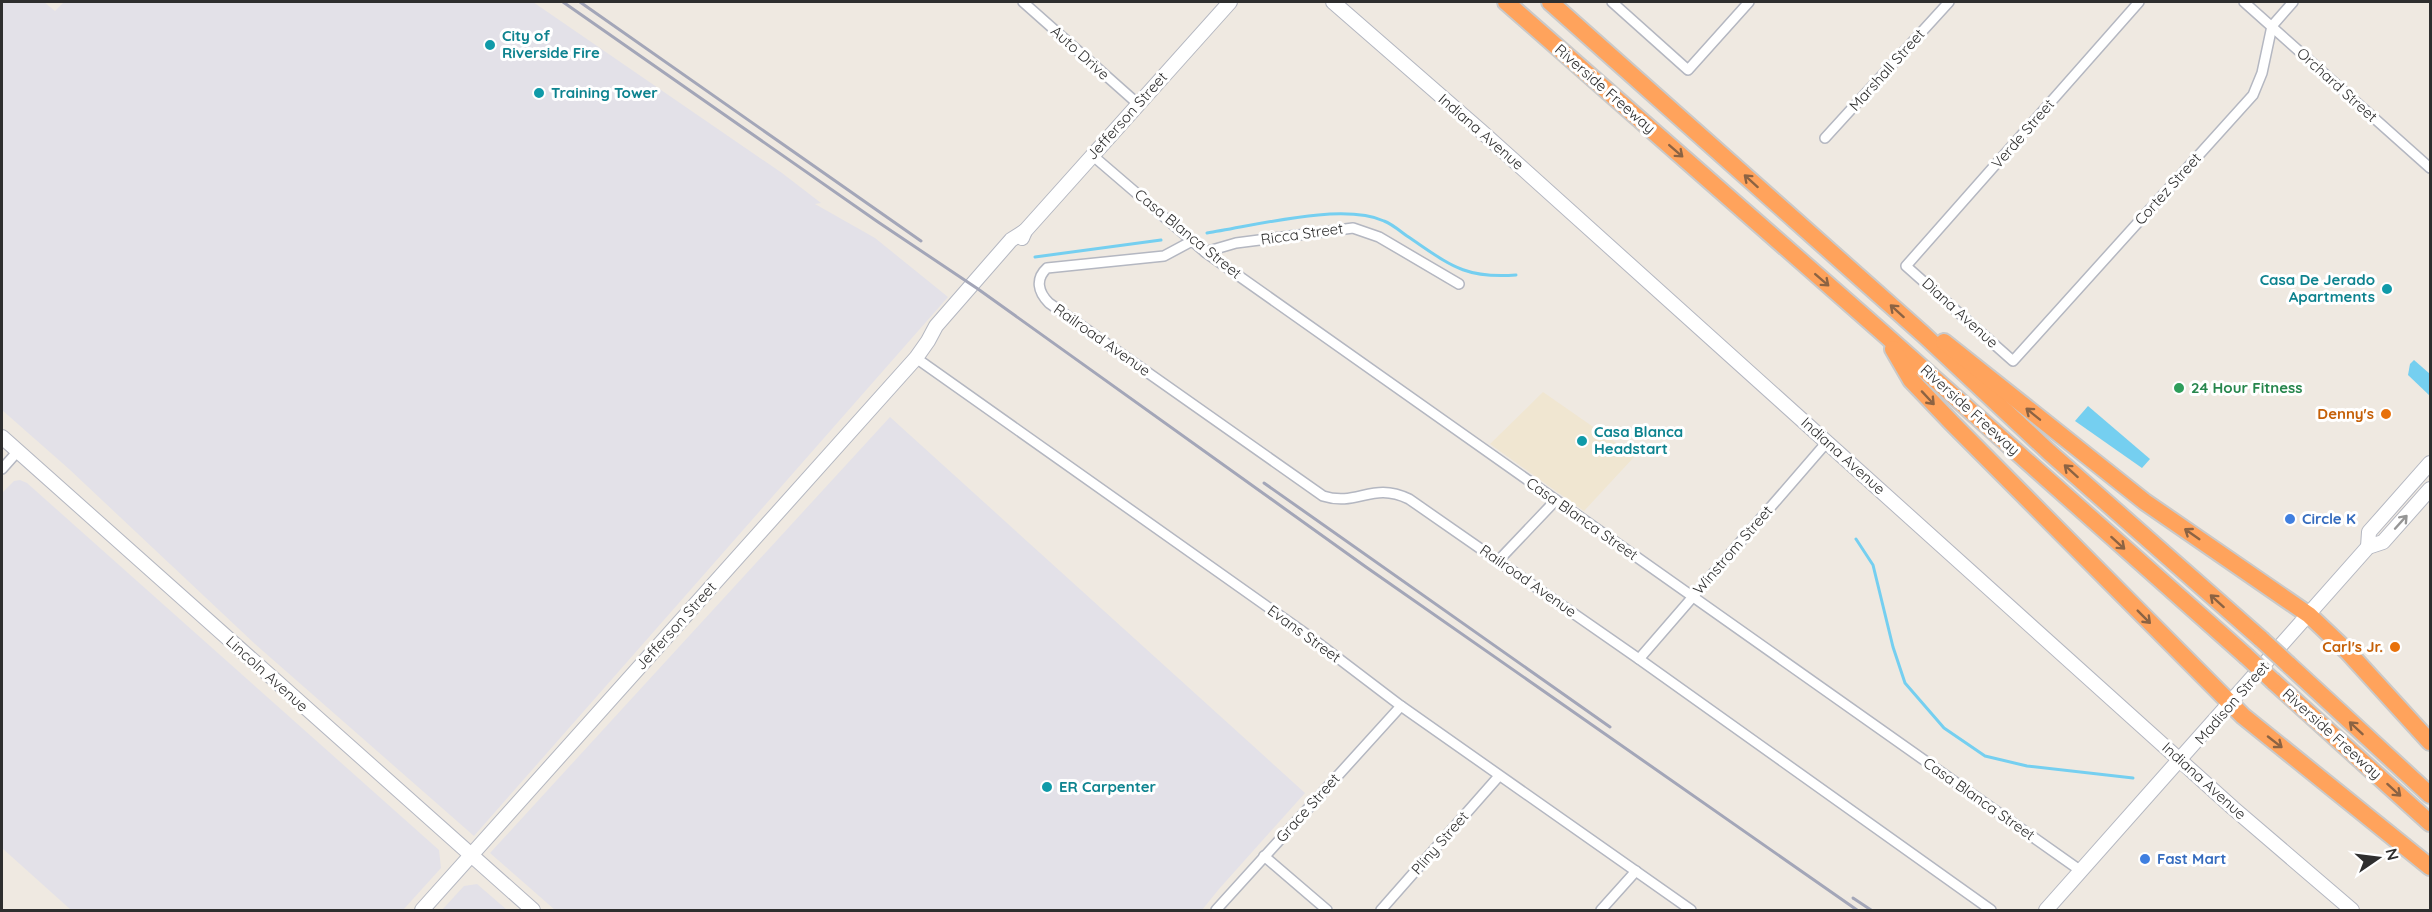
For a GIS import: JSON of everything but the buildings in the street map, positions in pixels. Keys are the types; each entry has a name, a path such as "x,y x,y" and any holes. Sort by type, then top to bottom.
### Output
{"highway":[{"name":"Riverside Freeway","path":"1506,2 1883,333 2430,823"},
{"name":"Riverside Freeway","path":"1550,2 1923,334 2049,452 2261,639 2430,795"},
{"path":"1883,333 1911,380 2230,704 2430,867"},
{"path":"1923,334 1948,343 2034,415 2145,502 2309,615 2348,652 2430,742"}],"street":[{"name":"Auto Drive","path":"1023,2 1138,104"},
{"name":"Jefferson Street","path":"422,910 916,357 936,326 1011,240 1025,231 1230,2"},
{"name":"Indiana Avenue","path":"1333,2 2352,910"},
{"path":"1612,2 1689,70 1749,2"},
{"name":"Marshall Street","path":"1825,138 1949,2"},
{"name":"Verde Street","path":"1906,266 2139,2"},
{"name":"Orchard Street","path":"2244,2 2430,168"},
{"name":"Cortez Street","path":"2013,361 2253,95 2262,73 2272,26 2293,2"},
{"name":"Casa Blanca Street","path":"1092,155 1205,252 2081,871"},
{"name":"Ricca Street","path":"1205,252 1236,243 1353,228 1379,237 1459,284"},
{"name":"Railroad Avenue","path":"1192,241 1164,256 1047,268 1041,273 1039,280 1041,295 1049,303 1323,496 1334,500 1347,500 1370,493 1395,492 1409,499 1639,659 1991,910"},
{"name":"Diana Avenue","path":"1906,266 2013,361"},
{"name":"Evans Street","path":"916,357 1313,639 1499,776 1691,910"},
{"name":"Lincoln Avenue","path":"2,437 533,910"},
{"name":"Winstrom Street","path":"1639,659 1827,442"},
{"path":"2,469 18,451"},
{"name":"Madison Street","path":"2368,547 2369,532 2430,463"},
{"name":"Madison Street","path":"2046,910 2368,547 2383,543 2430,489"},
{"path":"1498,561 1555,501"},
{"name":"Grace Street","path":"1216,910 1401,706"},
{"name":"Pliny Street","path":"1381,910 1499,776"},
{"path":"1264,856 1327,910"},
{"path":"1601,910 1636,871"}],"shaded area":[{"path":"2,2 44,2 55,11 64,2 533,2 782,173 821,203 815,204 875,238 948,297 474,836 255,644 69,469 2,410"},
{"path":"1543,392 1635,456 1584,511 1490,444"},
{"path":"890,417 1305,793 1202,910 555,910 490,853"},
{"path":"20,480 27,483 439,850 441,868 403,910 71,910 2,848 2,493 14,481"},
{"path":"477,884 507,910 442,910 464,886"}],"water":[{"path":"2414,360 2430,374 2430,396 2408,375 2410,364"},
{"path":"2088,406 2150,459 2142,468 2075,421"}],"waterway":[{"path":"1207,233 1297,217 1345,214 1366,216 1390,224 1457,268 1483,275 1516,275"},
{"path":"1035,257 1161,240"},
{"path":"1856,539 1873,565 1893,647 1905,683 1944,728 1985,756 2027,766 2133,778"}],"railway":[{"path":"563,2 978,289 1366,567 1857,910"},
{"path":"580,2 921,241"},
{"path":"1264,483 1610,727"},
{"path":"1853,898 1871,910"}],"place":[{"name":"City of Riverside Fire","path":"490,45"},
{"name":"Training Tower","path":"539,93"},
{"name":"Casa De Jerado Apartments","path":"2387,289"},
{"name":"24 Hour Fitness","path":"2179,388"},
{"name":"Denny's","path":"2386,414"},
{"name":"Casa Blanca Headstart","path":"1582,441"},
{"name":"Circle K","path":"2290,519"},
{"name":"Carl's Jr.","path":"2395,647"},
{"name":"ER Carpenter","path":"1047,787"},
{"name":"Fast Mart","path":"2145,859"}]}
